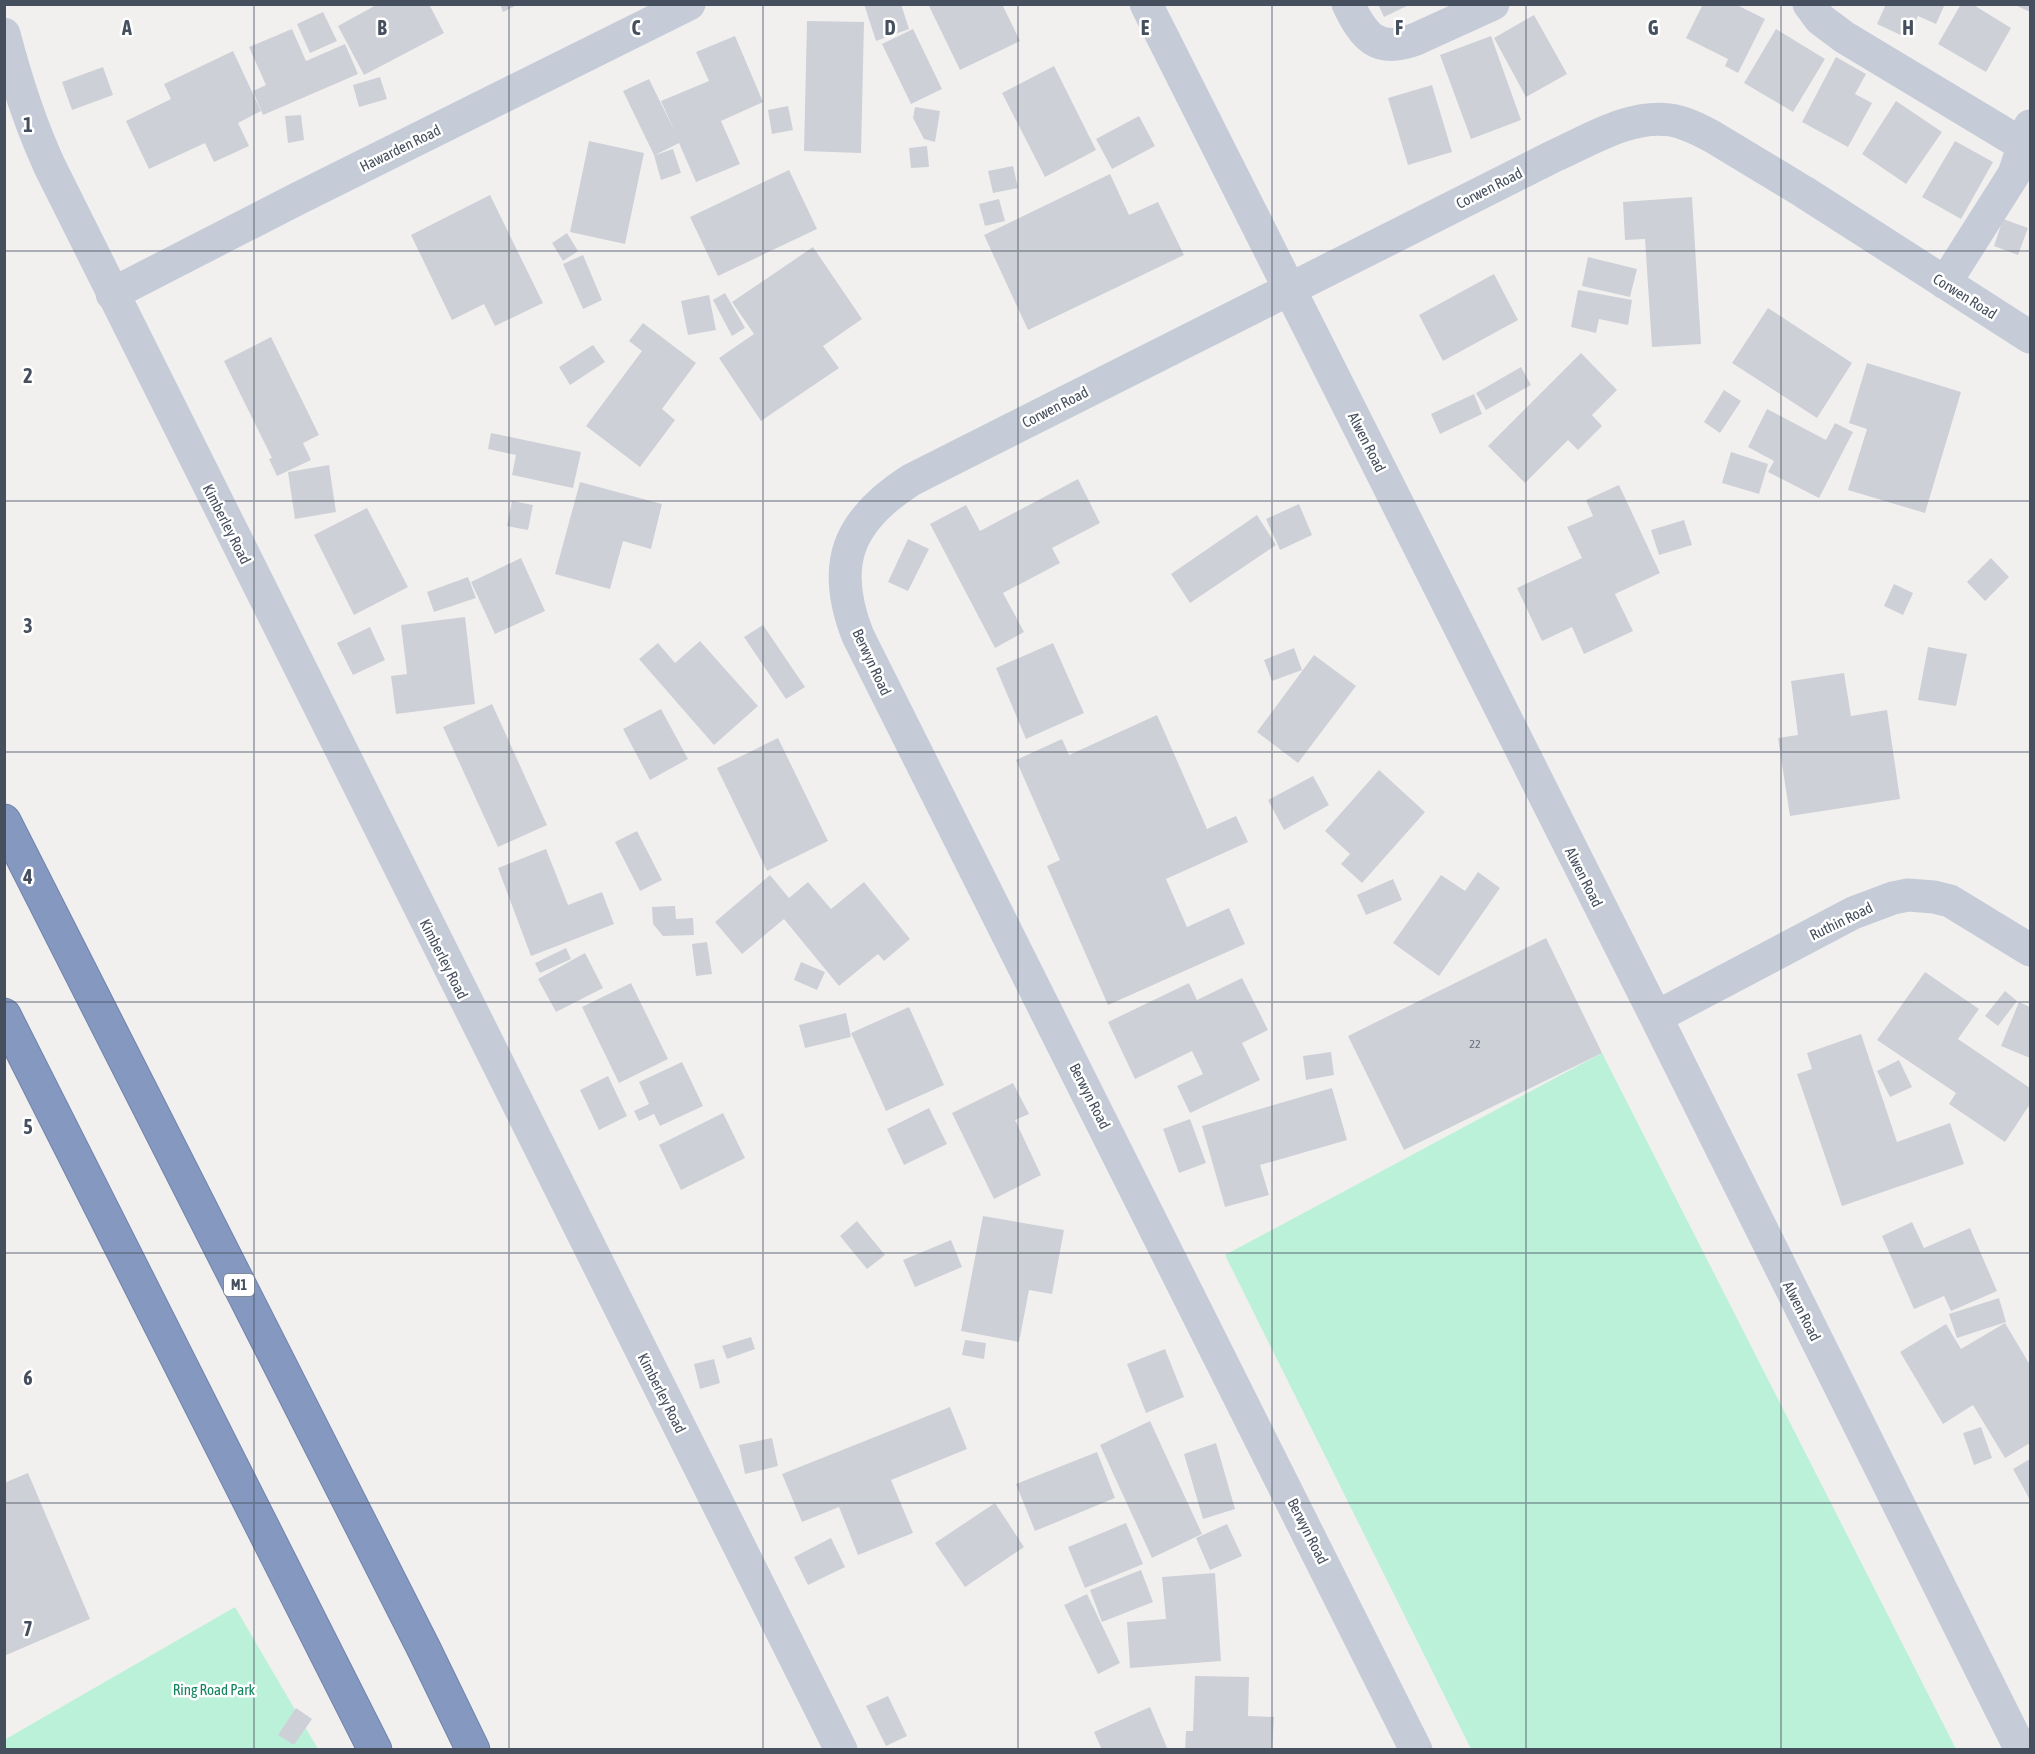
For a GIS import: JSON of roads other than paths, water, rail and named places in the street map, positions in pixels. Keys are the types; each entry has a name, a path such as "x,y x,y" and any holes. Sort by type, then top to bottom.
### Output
{"highway":[{"name":"M1","path":"4,821 473,1749"},
{"path":"4,1015 375,1749"}],"street":[{"name":"Hawarden Road","path":"112,294 297,199 689,4"},
{"name":"Alwen Road","path":"1146,4 1656,1017 2021,1749"},
{"path":"1348,4 1355,20 1370,38 1391,44 1406,43 1493,4"},
{"path":"1809,4 1820,19 1844,37 2028,136 2014,174 1945,283"},
{"name":"Kimberley Road","path":"4,33 27,112 50,167 841,1749"},
{"name":"Corwen Road","path":"938,466 1554,156 1618,128 1643,121 1670,120 1699,129 1804,192 2031,337"},
{"name":"Berwyn Road","path":"938,466 888,495 863,521 852,544 845,567 844,583 849,613 888,696 1416,1749"},
{"name":"Ruthin Road","path":"1656,1017 1853,913 1893,898 1908,895 1950,901 2031,950"}],"park label":[{"name":"Ring Road Park","path":"214,1689"}]}
